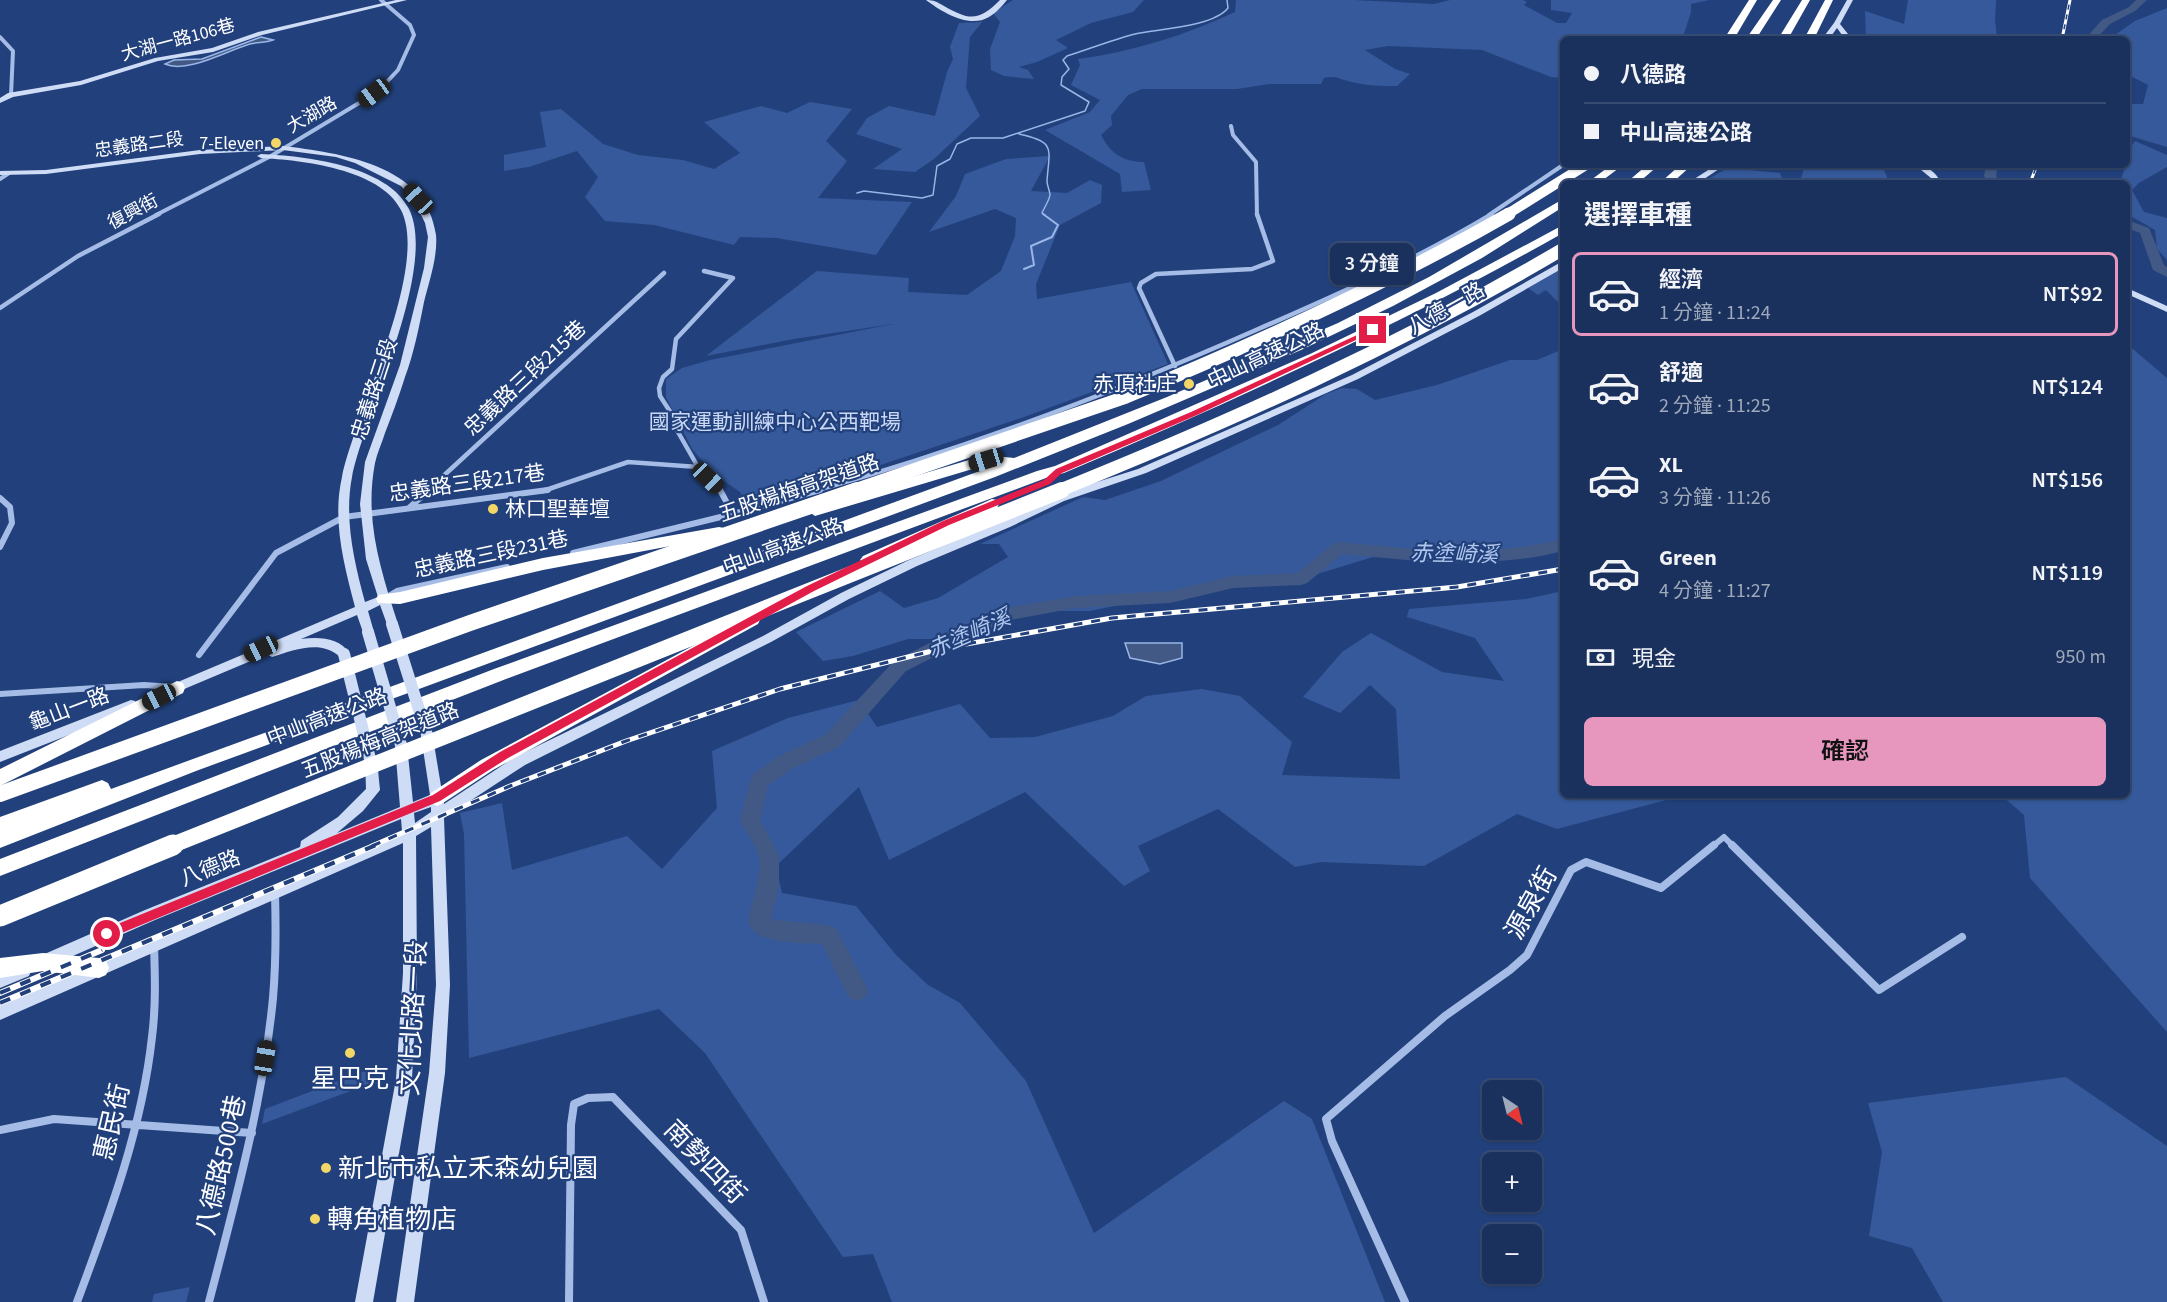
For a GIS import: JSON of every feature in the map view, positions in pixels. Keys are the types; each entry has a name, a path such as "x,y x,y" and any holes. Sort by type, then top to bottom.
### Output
{"highway":[{"path":"1731,36 1753,0"},
{"path":"1754,36 1777,0"},
{"path":"1785,36 1806,0"},
{"path":"1811,36 1829,0"},
{"name":"五股楊梅高架道路","path":"1562,180 1581,168"},
{"path":"1596,180 1614,168"},
{"path":"1635,180 1650,168"},
{"path":"1669,180 1683,168"},
{"name":"五股楊梅高架道路","path":"0,794 459,626 1126,397 1230,354 1410,270 1560,181"},
{"name":"中山高速公路","path":"0,840 251,743 924,499 1212,384 1393,301 1488,248 1560,204"},
{"name":"中山高速公路","path":"0,869 511,670 1042,474 1059,471 1194,414 1392,321 1560,230"},
{"name":"五股楊梅高架道路","path":"0,916 1176,444 1374,354 1528,271 1560,251"},
{"path":"384,599 543,564 672,541 839,505 986,460 1014,462"},
{"path":"436,798 496,759 811,588 946,523 1047,482 1059,471"},
{"path":"0,778 177,688"},
{"path":"0,825 208,750 251,743"},
{"path":"0,968 43,962 99,968"}],"street":[{"name":"大湖一路106巷","path":"0,101 11,96 81,83 157,59 213,50 260,33 385,2 404,0"},
{"path":"929,0 968,19 986,16 1004,0"},
{"path":"1827,36 1850,0"},
{"name":"大湖路","path":"283,148 364,100 384,85 398,70 414,34 410,25 385,2"},
{"path":"1837,24 1847,36"},
{"path":"0,37 13,51 11,96"},
{"path":"1175,366 1139,288 1141,283 1156,274 1252,269 1273,261 1256,211 1258,190 1256,162 1233,135 1231,126"},
{"name":"復興街","path":"0,308 78,256 283,148"},
{"name":"忠義路二段","path":"4,173 109,166 200,152 283,148"},
{"name":"忠義路三段","path":"283,148 336,155 358,161 404,184 418,199 429,223 432,237 425,282 405,365 370,462 365,504 372,559 427,735"},
{"name":"忠義路二段","path":"0,180 72,178 182,160 229,156 271,156"},
{"name":"忠義路三段","path":"271,156 329,164 373,181 405,209 412,232 412,254 406,285 382,371 347,477 344,517 344,528 361,608 401,745"},
{"name":"忠義路三段231巷","path":"384,599 397,591 733,514 869,476 1068,408 1175,366 1368,281 1515,200 1560,167"},
{"path":"1697,180 1716,168"},
{"path":"1923,168 1936,180"},
{"path":"0,180 4,173"},
{"name":"八德一路","path":"409,834 474,789 530,756 903,568 1072,494 1142,471 1259,420 1404,353 1560,266"},
{"path":"704,271 733,278 676,339 672,369 663,377 659,388 660,396 673,416 678,432 698,467 720,490 733,514"},
{"name":"忠義路三段215巷","path":"408,508 664,273"},
{"path":"406,285 425,282"},
{"path":"2130,292 2167,309"},
{"name":"忠義路三段217巷","path":"344,517 545,490 628,462 698,467"},
{"path":"0,498 10,507 12,523 0,547"},
{"path":"199,655 276,553 344,517"},
{"name":"龜山一路","path":"0,757 177,688 384,599"},
{"path":"206,675 284,648 316,642 331,644 344,654 370,759 373,790 346,821 277,863"},
{"path":"0,694 144,685 177,688"},
{"name":"文化北路一段","path":"405,1302 437,1073 443,985 436,798 427,735"},
{"name":"文化北路一段","path":"364,1302 404,1079 410,973 409,834 401,745"},
{"name":"八德路","path":"0,981 436,798"},
{"path":"0,1013 409,834"},
{"name":"源泉街","path":"1405,1302 1332,1141 1326,1119 1445,1016 1527,955 1572,870 1586,862 1661,888 1724,837 1879,990 1962,937"},
{"name":"八德路500巷","path":"209,1302 252,1133 270,1020 276,949 275,892"},
{"name":"惠民街","path":"77,1302 100,1242 137,1126 154,1012 154,945"},
{"name":"南勢四街","path":"569,1302 571,1125 574,1104 588,1098 612,1097 741,1230 764,1302"},
{"path":"0,1130 54,1119 252,1133"}],"green space":[{"path":"1013,0 1144,0 1133,12 1091,23 1056,40 1068,48 1037,62 1019,67 1028,70 1034,79 1004,76 991,70 990,49 1000,22 993,13"},
{"path":"1236,0 1354,0 1434,4 1450,0 1523,0 1527,2 1524,5 1557,23 1566,23 1572,13 1551,10 1551,0 1709,0 1691,4 1691,12 1683,36 1560,36 1560,78 1551,77 1482,50 1388,46 1365,50 1395,69 1410,74 1397,86 1363,84 1332,77 1324,78 1321,84 1269,84 1237,89 1142,89 1128,95 1111,116 1112,125 1101,135 1118,155 1136,162 1144,162 1151,190 1122,192 1120,174 1045,130 1090,112 1100,100 1071,85 1080,65 1078,59 1158,42 1235,12"},
{"path":"1908,0 1996,0 1997,36 1866,36 1865,11 1904,24"},
{"path":"2167,8 2167,147 2130,136 2130,104 2143,104 2148,85 2130,76 2130,36 2113,36 2135,21"},
{"path":"982,22 970,37 966,88 980,116 934,159 915,172 873,169 902,149 856,134 867,118 889,106 935,116 947,72 953,59 950,47 959,23"},
{"path":"810,102 852,109 826,141 847,161 818,198 912,202 876,255 777,238 740,237 734,245 654,225 605,221 585,197 598,177 577,151 529,167 504,171 504,155 546,147 540,112 561,109 603,144 638,155 683,160 714,169 740,153 704,122 761,106 787,113"},
{"path":"2135,141 2167,155 2167,167 2139,183 2132,190 2144,212 2167,218 2167,260 2157,249 2155,230 2130,216 2130,180 2120,180 2124,168 2130,168 2132,146"},
{"name":"國家運動訓練中心公西靶場","path":"1050,156 1031,191 1067,193 1090,180 1102,185 1101,203 1060,225 1036,284 1037,299 1131,282 1168,364 1024,417 770,502 754,505 746,502 740,492 714,474 692,449 666,397 666,379 682,368 710,360 893,324 794,339 706,356 817,271 909,278 908,292 967,295 1001,271 1015,236 1016,218 995,209 929,232 956,196 965,174 1006,159"},
{"path":"1728,168 1780,173 1783,180 1706,180"},
{"path":"1803,168 1883,168 1888,180 1799,180"},
{"path":"1560,270 1560,304 1546,290 1538,295 1528,288"},
{"path":"2130,347 2167,378 2167,1032 2030,878 2024,815 2004,798 2130,798"},
{"path":"1560,350 1560,542 1508,557 1383,554 1314,575 1178,593 1090,611 1004,611 958,639 908,639 853,656 823,661 796,632 880,591 904,608 938,598 1008,557 999,544 980,544 1083,497 1105,500 1161,481 1278,425 1326,394 1342,388 1357,389 1375,400 1437,385 1510,360 1537,360"},
{"path":"1560,592 1560,798 1674,798 1557,829 1517,814 1424,866 1321,862 1295,867 1218,809 1138,846 1150,871 1124,886 1025,792 889,860 859,787 776,866 782,893 856,906 896,955 928,985 960,1003 1026,1081 1094,1233 1284,1101 1312,1119 1385,1302 892,1302 873,1254 843,1257 705,1053 659,1009 469,1058 464,834 460,813 502,803 512,870 627,836 662,869 717,808 712,751 788,718 859,700 877,727 960,704 990,738 1035,737 1113,716 1146,696 1202,689 1240,696 1292,742 1282,775 1400,779 1396,709 1370,685 1340,713 1303,697 1342,652 1371,633 1442,672 1504,681 1475,638 1407,617 1409,609 1526,599"},
{"path":"375,1067 372,1083 262,1124 265,1109"},
{"path":"2066,1077 2167,1146 2167,1302 1943,1302 1912,1248 1869,1236 1882,1152 1868,1103"},
{"path":"190,1287 186,1302 152,1302 154,1294"}],"shaded area":[{"path":"261,37 273,40 250,44 196,64 174,66 165,64 174,60 202,59"},
{"path":"1125,643 1182,643 1182,658 1160,664 1130,658"}],"waterway":[{"path":"857,193 864,191 922,198 933,195 937,166 950,159 957,144 971,138 1003,138 1085,111 1089,102 1061,85 1062,77 1069,69 1063,60 1067,56 1135,34 1210,19 1228,8 1227,0"},
{"name":"赤塗崎溪","path":"2093,36 2106,22 2132,9 2142,0"},
{"path":"1019,134 1040,140 1048,148 1047,181 1050,195 1042,213 1045,215"},
{"name":"赤塗崎溪","path":"1991,168 1990,176 1993,180"},
{"path":"1024,269 1034,265 1031,246 1052,237 1058,225 1043,214"},
{"path":"2130,225 2145,231 2158,267 2167,273"},
{"name":"赤塗崎溪","path":"857,990 828,935 770,930 759,921 768,886 769,856 750,820 759,781 786,762 832,741 900,666 1001,615 1075,602 1170,597 1233,582 1301,579 1339,548 1423,556 1480,558 1535,552 1560,546"}],"railway":[{"path":"2063,36 2070,0"},
{"path":"2031,180 2036,168"},
{"path":"372,846 510,786 626,741 780,689 944,648 1112,618 1457,587 1560,570"},
{"path":"0,1003 376,845"},
{"path":"0,993 102,950"}],"place":[{"name":"7-Eleven","path":"276,143"},
{"name":"赤頂社庄","path":"1189,384"},
{"name":"林口聖華壇","path":"493,509"},
{"name":"星巴克","path":"350,1053"},
{"name":"新北市私立禾森幼兒園","path":"326,1168"},
{"name":"轉角植物店","path":"315,1219"}],"route":[{"path":"107,934 436,798 504,755 811,588 946,523 1047,482 1059,471 1194,414 1373,330"}]}
